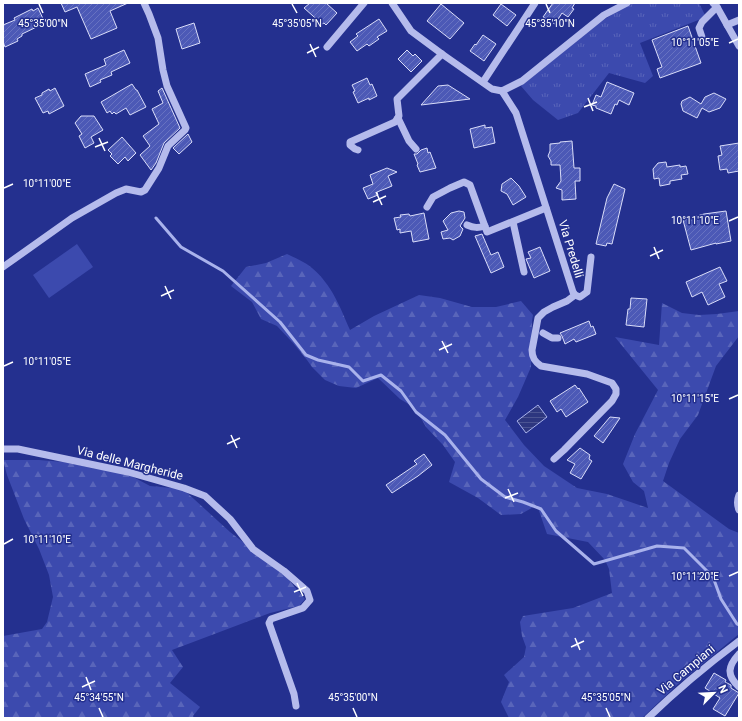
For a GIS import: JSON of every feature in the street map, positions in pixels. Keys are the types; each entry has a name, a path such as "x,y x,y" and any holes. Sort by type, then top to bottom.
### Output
{"street":[{"path":"3,267 72,218 116,193 126,189 141,192 145,190 159,168 168,146 185,130 186,128 167,86 158,38 144,3"},
{"path":"327,47 364,3"},
{"path":"392,3 412,30 442,54 492,89 502,91 522,81 604,15 627,3"},
{"path":"483,82 535,3"},
{"path":"703,40 699,28 715,5 739,46"},
{"path":"727,25 739,20"},
{"path":"358,150 350,145 350,142 395,122 400,116 397,99 442,54"},
{"name":"Via Predelli","path":"502,91 516,113 573,292 575,295 580,297 587,292 591,257"},
{"path":"398,118 409,141 416,149"},
{"path":"427,207 433,197 464,182 470,185 486,229 472,228 467,225"},
{"name":"Via Predelli","path":"486,229 513,222 546,208"},
{"path":"513,222 524,272"},
{"path":"554,459 612,401 616,394 616,390 612,383 588,374 541,366 535,362 532,350 540,331 538,318 544,312 567,301 575,295"},
{"path":"540,331 552,338 558,338"},
{"name":"Via delle Margheride","path":"3,449 18,449 128,472 184,488 205,496 230,519 253,550 284,571 307,591 310,600 303,608 271,619 269,623 286,675 294,694 296,706"},
{"path":"739,495 739,510"},
{"name":"Via Campiani","path":"648,718 712,660 739,641"},
{"path":"739,654 730,666 730,672 734,682 739,687"}],"green space":[{"path":"630,3 699,3 706,17 640,43 653,76 645,83 609,73 578,113 558,120 533,100 521,86 602,21"},
{"path":"77,244 93,267 49,298 33,275"},
{"path":"287,254 309,266 325,282 335,297 350,330 374,316 419,295 440,298 472,307 496,307 521,301 533,315 531,367 518,397 505,420 524,445 544,466 577,488 607,494 648,508 644,491 633,482 623,464 635,434 658,390 615,337 659,345 662,303 682,313 699,315 739,311 739,336 716,366 698,415 680,439 663,481 729,529 739,533 739,634 678,684 642,718 509,718 501,702 509,682 504,675 524,657 526,647 522,636 520,622 523,616 573,608 612,593 609,569 605,560 588,542 547,534 537,505 521,514 501,515 478,498 449,482 455,462 443,445 426,427 415,408 400,399 378,378 356,388 339,386 325,380 277,326 261,319 252,302 231,286 246,267 266,263"},
{"path":"3,460 64,462 96,469 124,472 150,486 183,489 230,532 283,573 305,599 299,606 270,613 172,650 183,667 170,683 200,707 193,716 194,718 3,718 3,636 42,629 47,622 53,597 49,575 39,549 24,519 7,475"}],"shaded area":[{"path":"538,405 547,417 526,433 517,421"}],"building":[{"path":"61,3 128,3 110,11 117,28 91,39 77,7 65,12"},
{"path":"310,3 326,3 337,13 326,25 324,23 322,24 304,8"},
{"path":"553,3 575,3 572,8 574,9 568,17 562,13 555,24 543,17"},
{"path":"441,4 464,23 450,39 427,21"},
{"path":"501,4 516,15 507,26 493,15"},
{"path":"38,8 45,23 22,34 22,36 17,39 18,41 5,47 3,42 3,25 15,20 14,18 32,9 33,11"},
{"path":"379,19 387,31 377,37 379,39 369,46 367,44 357,51 350,42 358,36 356,34"},
{"path":"194,23 200,43 182,49 176,29"},
{"path":"688,26 701,63 660,78 657,69 662,67 652,40"},
{"path":"483,35 496,44 484,61 470,51"},
{"path":"124,50 130,63 111,72 112,75 100,80 101,82 90,87 85,74 106,65 104,59"},
{"path":"407,50 413,56 415,54 422,61 411,72 398,59"},
{"path":"367,78 370,85 372,84 377,96 358,103 353,92 355,91 352,85"},
{"path":"607,82 634,93 629,105 619,100 617,105 615,104 611,114 592,105 596,95 601,97"},
{"path":"132,84 146,107 130,115 126,108 116,114 114,112 112,114 110,111 107,113 101,102"},
{"path":"448,85 470,99 421,105 438,86"},
{"path":"55,88 64,106 49,114 48,111 43,113 35,98 42,95 42,93 49,89 50,91"},
{"path":"162,88 180,128 164,143 156,163 151,170 140,155 150,146 143,136 159,124 152,109 163,103 158,91"},
{"path":"714,93 726,99 720,108 709,112 702,108 697,118 683,111 681,104 682,101 690,97 701,104 705,97"},
{"path":"81,116 94,116 103,130 91,137 94,143 85,148 79,136 82,134 75,123"},
{"path":"485,125 485,128 492,127 495,143 474,148 470,129"},
{"path":"188,134 192,142 179,154 173,148"},
{"path":"122,137 136,153 128,161 125,157 118,164 110,156 112,154 108,150"},
{"path":"572,141 574,168 580,168 580,181 575,181 576,199 562,200 562,190 556,188 561,181 560,165 551,165 551,161 548,156 550,144"},
{"path":"739,143 739,171 728,173 727,169 720,170 718,156 722,155 720,146"},
{"path":"427,148 436,168 420,172 414,154 417,154 421,150"},
{"path":"666,162 667,167 680,165 680,167 686,166 688,174 681,175 682,179 670,181 670,184 660,186 659,178 654,179 653,169 658,163"},
{"path":"387,168 397,172 388,176 392,186 377,192 378,195 368,199 363,188 373,184 370,175"},
{"path":"511,178 519,186 526,197 513,205 507,194 501,191 502,184"},
{"path":"614,184 625,189 612,244 607,243 606,246 596,244 607,198"},
{"path":"459,211 464,212 465,218 460,226 463,229 460,236 453,240 450,238 443,239 441,232 448,230 443,221 451,213"},
{"path":"726,211 731,241 716,243 691,250 683,220 704,214"},
{"path":"424,213 429,239 413,242 411,231 400,233 400,229 397,230 394,218 401,217 400,215 409,214 410,216"},
{"path":"482,234 491,255 498,252 504,267 491,273 475,236"},
{"path":"540,247 550,271 534,278 526,259 531,258 528,252"},
{"path":"720,267 727,281 719,284 725,297 708,305 702,292 692,297 686,282"},
{"path":"631,298 647,299 644,327 626,325"},
{"path":"589,321 596,334 576,342 574,339 565,344 560,333"},
{"path":"575,385 578,389 579,388 588,402 566,417 561,409 557,412 550,401"},
{"path":"610,417 620,418 603,443 594,436"},
{"path":"580,448 590,455 589,459 592,461 581,479 570,473 575,464 567,460"},
{"path":"424,454 432,465 392,493 386,485 417,464 414,461"},
{"path":"714,673 726,680 725,682 731,685 731,688 739,693 725,716 713,709 720,698 705,688"}],"waterway":[{"path":"156,218 181,247 223,271 280,322 306,355 318,360 349,367 363,381 381,375 401,391 416,412 445,435 481,479 505,497 541,509 556,531 594,564 657,546 684,548 713,577 721,599 739,625"}]}
